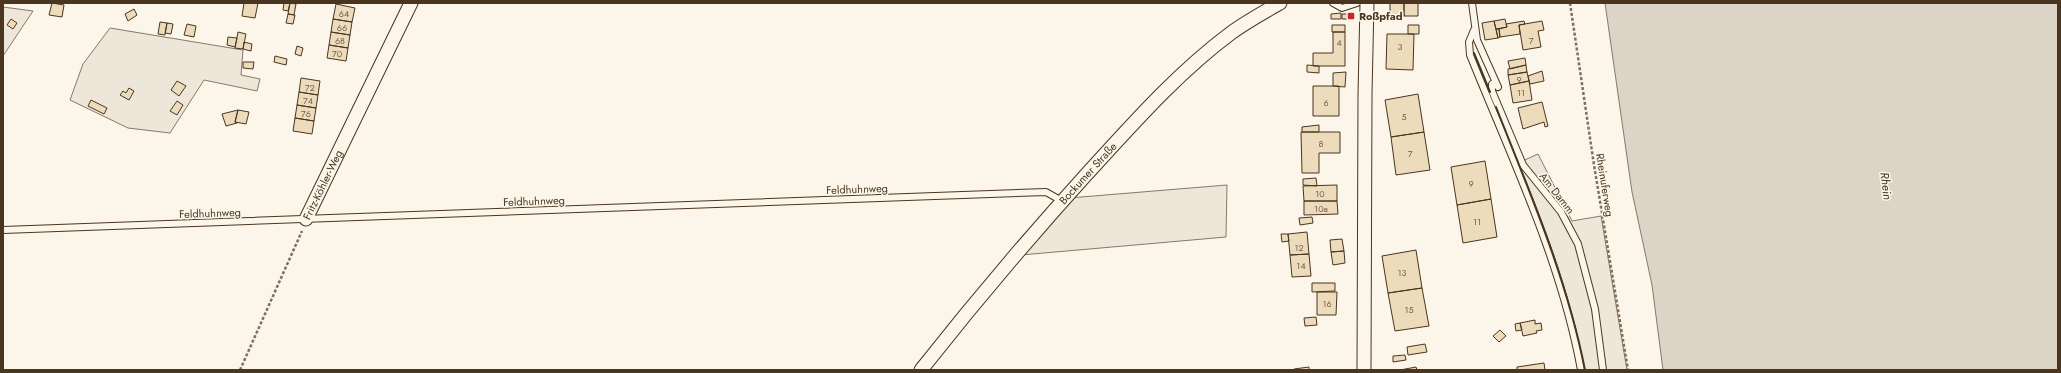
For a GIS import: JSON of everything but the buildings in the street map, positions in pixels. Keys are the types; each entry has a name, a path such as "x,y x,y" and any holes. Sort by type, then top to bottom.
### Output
{"street":[{"name":"Fritz-Köhler-Weg","path":"306,219 411,3"},
{"name":"Bockumer Straße","path":"921,370 964,316 1062,201 1140,115 1183,73 1232,32 1280,3"},
{"path":"1364,370 1365,94 1367,3"}],"lane":[{"path":"1333,3 1342,8 1358,3"},
{"name":"Am Damm","path":"1472,3 1474,30 1477,40 1497,85 1492,84 1492,91 1523,165 1562,212 1578,244 1595,309 1603,370"},
{"path":"1474,30 1469,42 1470,55 1548,249 1569,321 1581,370"},
{"name":"Feldhuhnweg","path":"3,230 1046,192 1062,201"}],"path":[{"name":"Rheinuferweg","path":"1570,3 1594,166 1628,370"},
{"name":"Fritz-Köhler-Weg","path":"240,370 300,237 306,219"}],"shaded area":[{"path":"3,7 33,11 3,56"},
{"path":"110,28 243,50 241,75 260,79 257,91 204,80 170,133 128,128 70,100 83,64"},
{"path":"1538,154 1572,221 1601,216 1627,370 1585,370 1565,291 1538,213 1518,163"},
{"path":"1227,185 1226,237 1021,255 1069,198"}],"water":[{"name":"Rhein","path":"1605,3 2058,3 2058,370 1663,370 1652,285 1632,192"}],"wall":[{"path":"1474,53 1490,92"},
{"path":"1496,107 1558,269 1585,370"}],"place":[{"name":"Roßpfad","path":"1351,16"}]}
